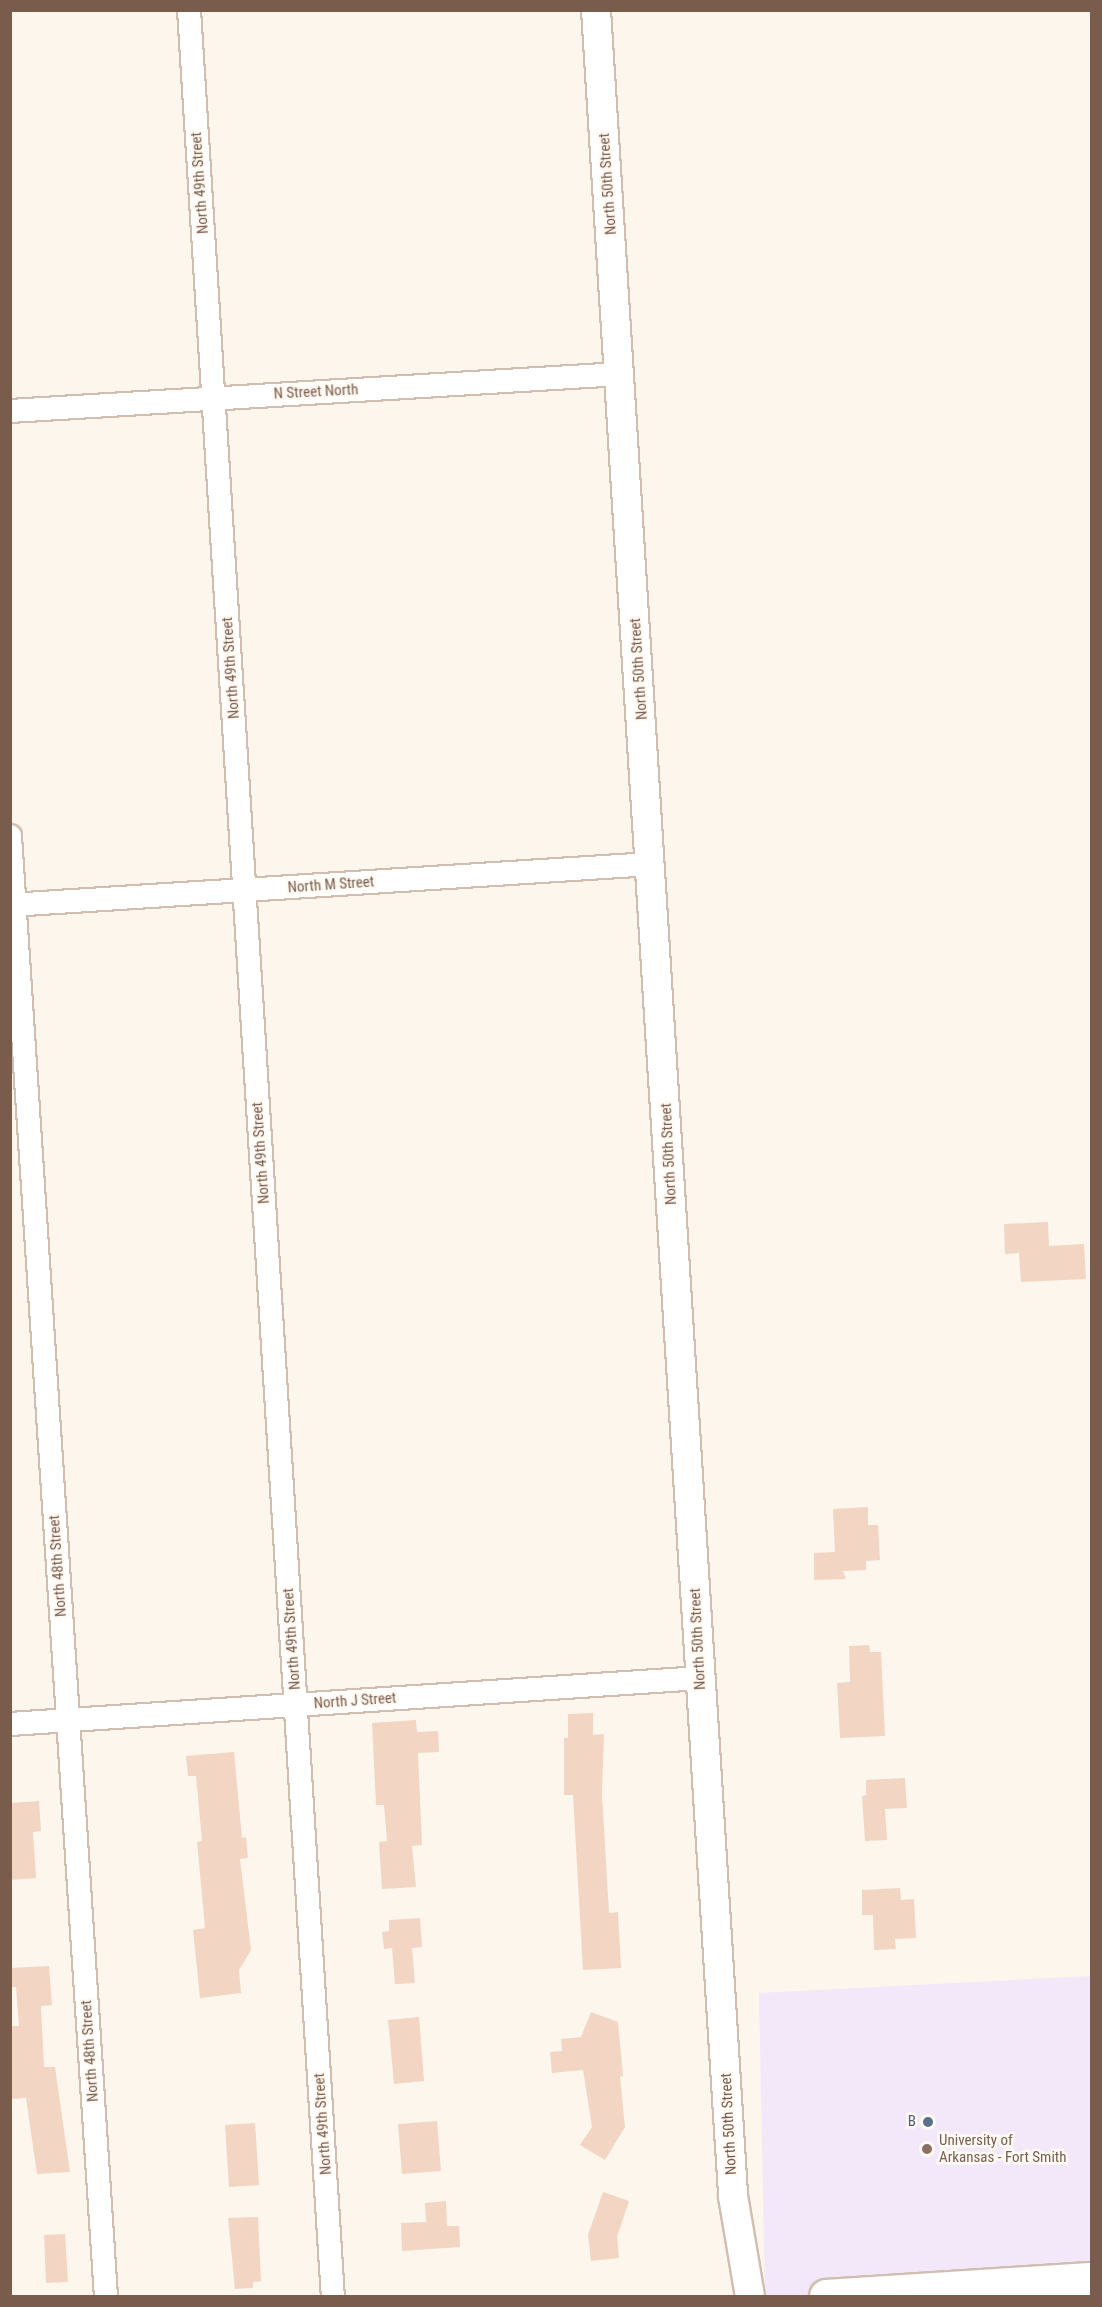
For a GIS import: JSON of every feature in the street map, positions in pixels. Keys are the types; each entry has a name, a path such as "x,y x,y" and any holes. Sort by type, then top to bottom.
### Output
{"main road":[{"path":"826,2296 1092,2279"}],"street":[{"name":"North 49th Street","path":"189,10 333,2296"},
{"name":"North 50th Street","path":"596,10 621,374 733,2196 750,2296"},
{"name":"N Street North","path":"10,411 621,374"},
{"name":"North 48th Street","path":"10,836 20,1116 68,1720 106,2296"},
{"name":"North M Street","path":"13,905 651,864"},
{"name":"North J Street","path":"10,1724 700,1678"}],"shaded area":[{"name":"University of Arkansas - Fort Smith","path":"1091,1976 1091,2296 765,2296 759,1993"}],"building":[{"path":"1048,1222 1049,1246 1084,1244 1086,1279 1021,1282 1019,1253 1005,1254 1004,1224"},
{"path":"868,1507 868,1525 878,1525 880,1560 866,1561 866,1570 843,1571 846,1579 814,1580 814,1553 835,1552 833,1509"},
{"path":"869,1645 870,1652 881,1652 885,1736 840,1738 837,1683 850,1682 849,1646"},
{"path":"593,1713 593,1735 604,1734 602,1795 609,1913 618,1912 621,1968 583,1970 573,1795 564,1795 564,1738 568,1738 568,1714"},
{"path":"416,1720 417,1732 438,1731 439,1752 418,1753 422,1845 412,1846 416,1887 382,1889 379,1842 387,1841 384,1805 376,1805 372,1723"},
{"path":"234,1752 242,1838 246,1837 248,1858 240,1859 251,1950 239,1970 241,1993 200,1998 193,1930 205,1928 197,1842 202,1841 196,1776 188,1776 186,1756"},
{"path":"905,1778 907,1808 885,1809 887,1840 865,1841 862,1796 866,1795 866,1780"},
{"path":"39,1801 41,1831 33,1832 36,1878 10,1880 10,1803"},
{"path":"900,1888 901,1900 914,1899 916,1938 895,1939 896,1949 874,1950 873,1915 862,1915 862,1890"},
{"path":"420,1918 422,1947 412,1948 415,1983 395,1984 392,1948 384,1949 382,1932 389,1931 389,1920"},
{"path":"49,1966 52,2005 41,2006 44,2067 55,2067 70,2172 37,2174 26,2098 10,2099 10,2026 19,2026 16,1987 10,1987 10,1968"},
{"path":"591,2012 618,2022 625,2127 605,2160 580,2145 592,2127 583,2070 552,2073 550,2052 562,2051 561,2039 581,2037"},
{"path":"419,2017 424,2081 394,2084 388,2020"},
{"path":"437,2121 441,2171 402,2174 398,2124"},
{"path":"255,2123 259,2185 229,2187 225,2125"},
{"path":"603,2192 629,2201 617,2237 619,2258 591,2261 588,2235"},
{"path":"446,2201 447,2226 459,2226 460,2247 402,2251 401,2223 426,2222 425,2203"},
{"path":"258,2217 261,2281 253,2282 253,2288 235,2289 228,2218"},
{"path":"65,2234 68,2282 46,2283 44,2235"}],"place":[{"name":"B","path":"928,2122"},
{"name":"University of Arkansas - Fort Smith","path":"927,2149"}]}
